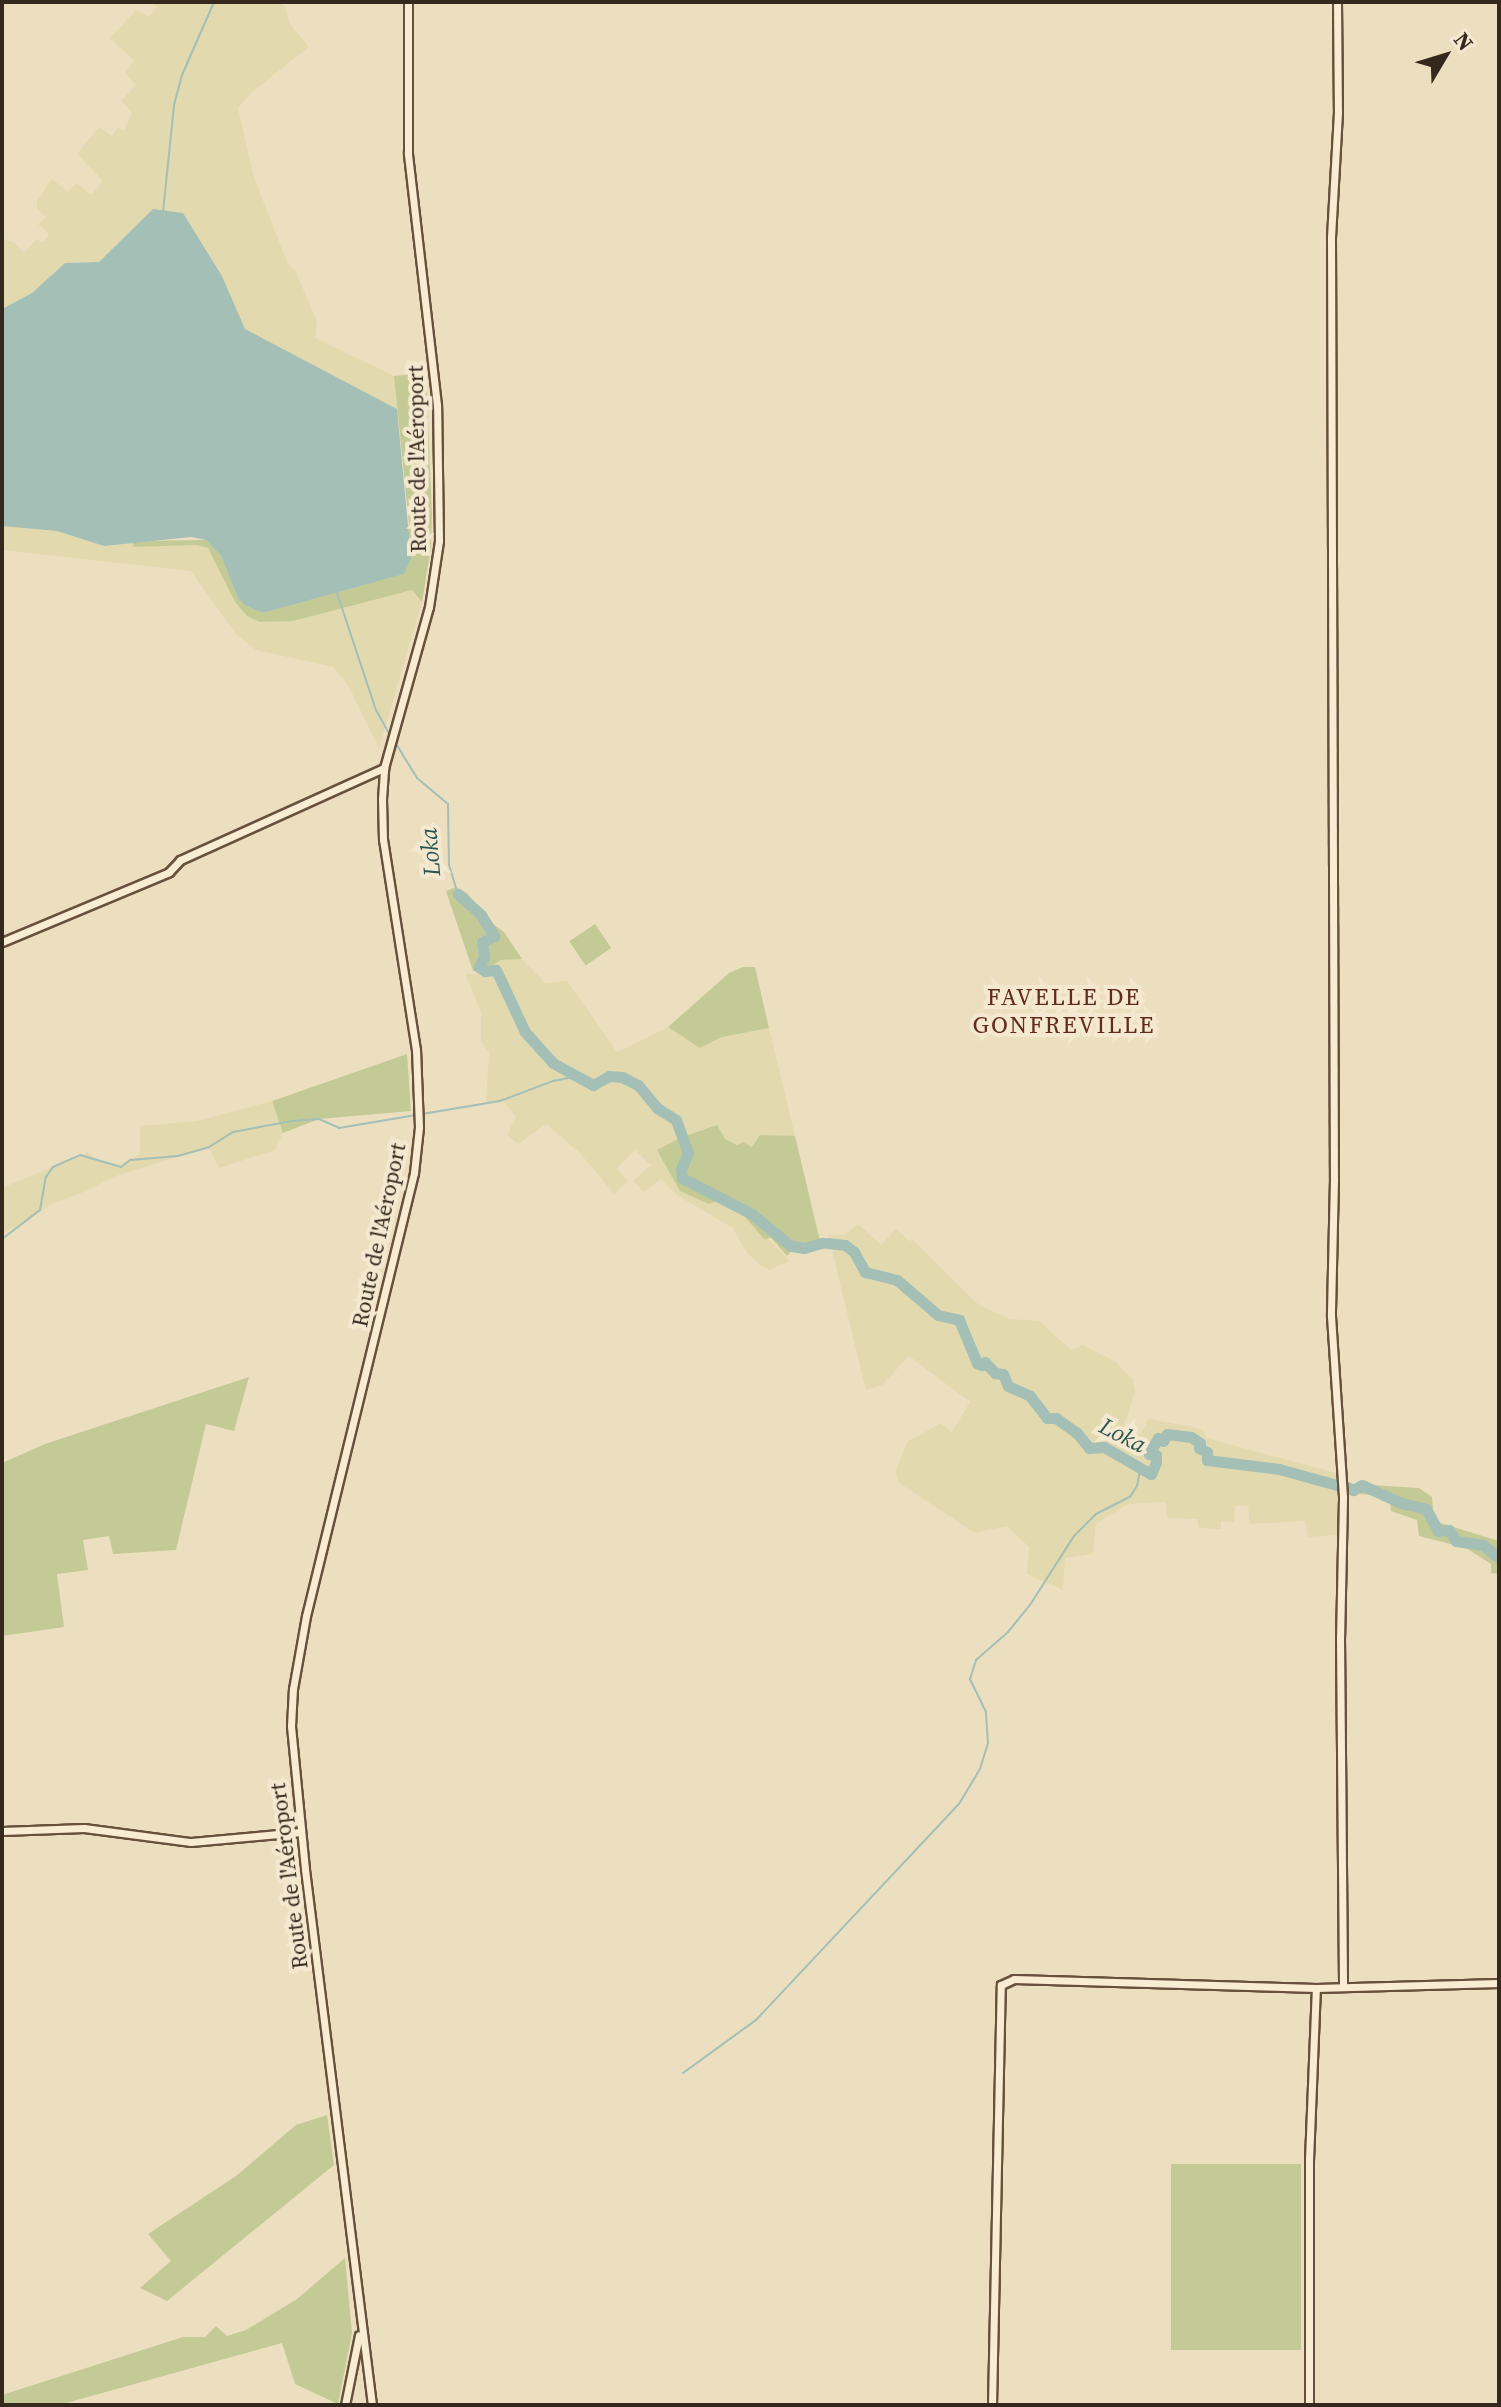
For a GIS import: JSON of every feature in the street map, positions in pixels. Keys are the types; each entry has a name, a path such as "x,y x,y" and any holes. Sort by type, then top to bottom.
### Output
{"street":[{"name":"Route de l'Aéroport","path":"372,2405 360,2329 291,1726 293,1689 306,1616 414,1173 419,1127 416,1050 383,840 384,768 432,592 439,541 436,391 408,153 408,2"},
{"path":"1337,2 1338,112 1331,238 1334,1179 1331,1316 1343,1498 1340,1650 1343,1986"},
{"path":"2,942 169,872 180,860 384,768"},
{"path":"2,1831 84,1828 191,1842 301,1832"},
{"path":"992,2405 1001,1985 1014,1979 1316,1988 1499,1983"},
{"path":"1309,2405 1309,2160 1316,1988"},
{"name":"Route de l'Aéroport","path":"345,2405 360,2329"}],"shaded area":[{"path":"151,2 280,2 285,7 290,24 309,47 252,92 238,108 254,178 288,264 295,270 317,322 315,338 394,376 397,409 245,329 222,276 153,210 99,262 65,263 32,293 2,309 2,242 5,239 15,243 24,253 37,239 43,242 49,234 38,224 46,217 37,208 37,201 52,179 68,192 76,183 91,195 103,181 77,154 99,127 112,136 118,127 124,130 132,112 121,101 136,85 125,73 134,61 110,38 136,10 149,17 157,7"},
{"path":"2,526 57,531 104,546 132,541 135,547 197,545 208,548 293,620 412,590 422,602 379,748 348,685 333,667 256,650 236,634 191,571 2,550"},
{"path":"522,959 545,983 567,981 617,1052 668,1027 701,1048 722,1037 769,1028 795,1136 752,1147 725,1139 716,1126 680,1138 658,1151 680,1191 716,1201 734,1211 738,1209 790,1261 769,1270 760,1265 746,1252 733,1228 678,1196 661,1179 644,1192 633,1181 651,1165 635,1150 617,1168 628,1181 614,1194 580,1153 546,1124 518,1144 507,1135 516,1117 504,1102 486,1103 489,1052 481,1041 481,1012 465,974 481,973 501,960"},
{"path":"272,1101 283,1133 275,1150 219,1168 208,1147 113,1177 54,1203 2,1234 2,1188 88,1152 98,1161 121,1167 140,1154 140,1126 197,1121"},
{"path":"858,1224 881,1245 896,1229 909,1241 913,1240 979,1305 1010,1319 1039,1321 1071,1350 1083,1345 1116,1362 1133,1380 1135,1392 1123,1429 1140,1435 1149,1419 1203,1429 1206,1438 1336,1473 1339,1535 1308,1537 1305,1521 1250,1524 1248,1506 1235,1506 1234,1522 1221,1521 1221,1529 1199,1528 1197,1519 1167,1518 1166,1502 1128,1504 1096,1524 1093,1554 1065,1558 1063,1590 1027,1574 1029,1547 1007,1526 975,1533 899,1483 895,1472 907,1442 941,1423 952,1432 970,1402 909,1356 882,1385 866,1390 828,1234 844,1235"}],"green space":[{"path":"426,373 432,515 431,547 422,602 412,590 293,621 260,622 247,616 235,602 208,548 197,545 134,547 132,541 206,540 221,556 238,598 263,613 403,574 409,524 394,376"},
{"path":"456,887 467,893 492,923 504,932 522,959 501,960 481,973 473,971 446,891"},
{"path":"595,924 611,948 586,965 569,941"},
{"path":"743,967 755,967 769,1028 722,1037 700,1048 668,1027 729,973"},
{"path":"407,1054 411,1111 319,1119 283,1133 272,1101"},
{"path":"717,1125 725,1139 737,1145 743,1142 752,1147 760,1135 795,1136 820,1241 796,1246 787,1256 771,1238 764,1239 738,1209 734,1211 716,1201 709,1204 680,1191 657,1150"},
{"path":"249,1377 234,1431 206,1424 176,1550 113,1554 109,1536 83,1540 88,1570 57,1574 64,1627 2,1636 2,1463 45,1444"},
{"path":"1353,1484 1419,1488 1432,1497 1434,1521 1499,1541 1499,1574 1491,1573 1491,1564 1466,1548 1419,1536 1417,1520 1391,1511 1390,1503 1381,1501 1380,1496 1352,1493"},
{"path":"327,2115 334,2165 167,2301 140,2288 171,2261 148,2234 236,2176 296,2125"},
{"path":"1171,2164 1301,2164 1301,2350 1171,2350"},
{"path":"345,2258 352,2333 338,2404 295,2384 282,2343 59,2405 2,2405 2,2395 183,2337 205,2337 216,2326 227,2336 246,2330 297,2299"}],"water":[{"path":"153,209 183,213 222,276 245,329 397,409 411,558 404,574 263,613 245,605 238,598 221,556 206,540 191,537 104,546 57,531 2,526 2,309 32,293 65,263 99,262"}],"waterway":[{"path":"163,212 174,105 182,75 214,2"},
{"name":"Loka","path":"337,593 376,710 391,737"},
{"name":"Loka","path":"395,742 417,778 448,804 449,865 458,894"},
{"name":"Loka","path":"458,894 481,915 494,936 482,942 484,957 479,967 485,971 496,970 525,1032 553,1063 593,1085 609,1076 622,1077 638,1085 657,1108 676,1120 688,1153 681,1169 682,1178 752,1214 791,1246 804,1248 822,1243"},
{"path":"422,1114 500,1101 553,1081 574,1077"},
{"path":"2,1239 40,1210 46,1177 53,1167 80,1155 121,1167 130,1160 178,1156 209,1147 233,1132 292,1121 319,1119 339,1128 416,1115"},
{"name":"Loka","path":"827,1243 845,1245 854,1252 865,1272 897,1280 938,1315 959,1320 977,1363 982,1365 985,1362 995,1373 1003,1374 1008,1386 1030,1396 1047,1418 1056,1418 1077,1433 1089,1448 1104,1447 1151,1474 1156,1455 1149,1454 1158,1438 1163,1441 1167,1434 1191,1437 1200,1443 1199,1448 1207,1452 1207,1460 1279,1469 1337,1485"},
{"path":"683,2073 756,2020 959,1804 980,1769 988,1743 986,1712 970,1679 976,1660 1008,1632 1030,1605 1074,1536 1096,1514 1130,1497 1137,1486 1140,1471"},
{"name":"Loka","path":"1347,1487 1353,1490 1362,1485 1401,1503 1426,1509 1438,1531 1449,1530 1456,1541 1483,1545 1499,1558"}],"district":[{"name":"FAVELLE DE GONFREVILLE","path":"1064,1011"}]}
